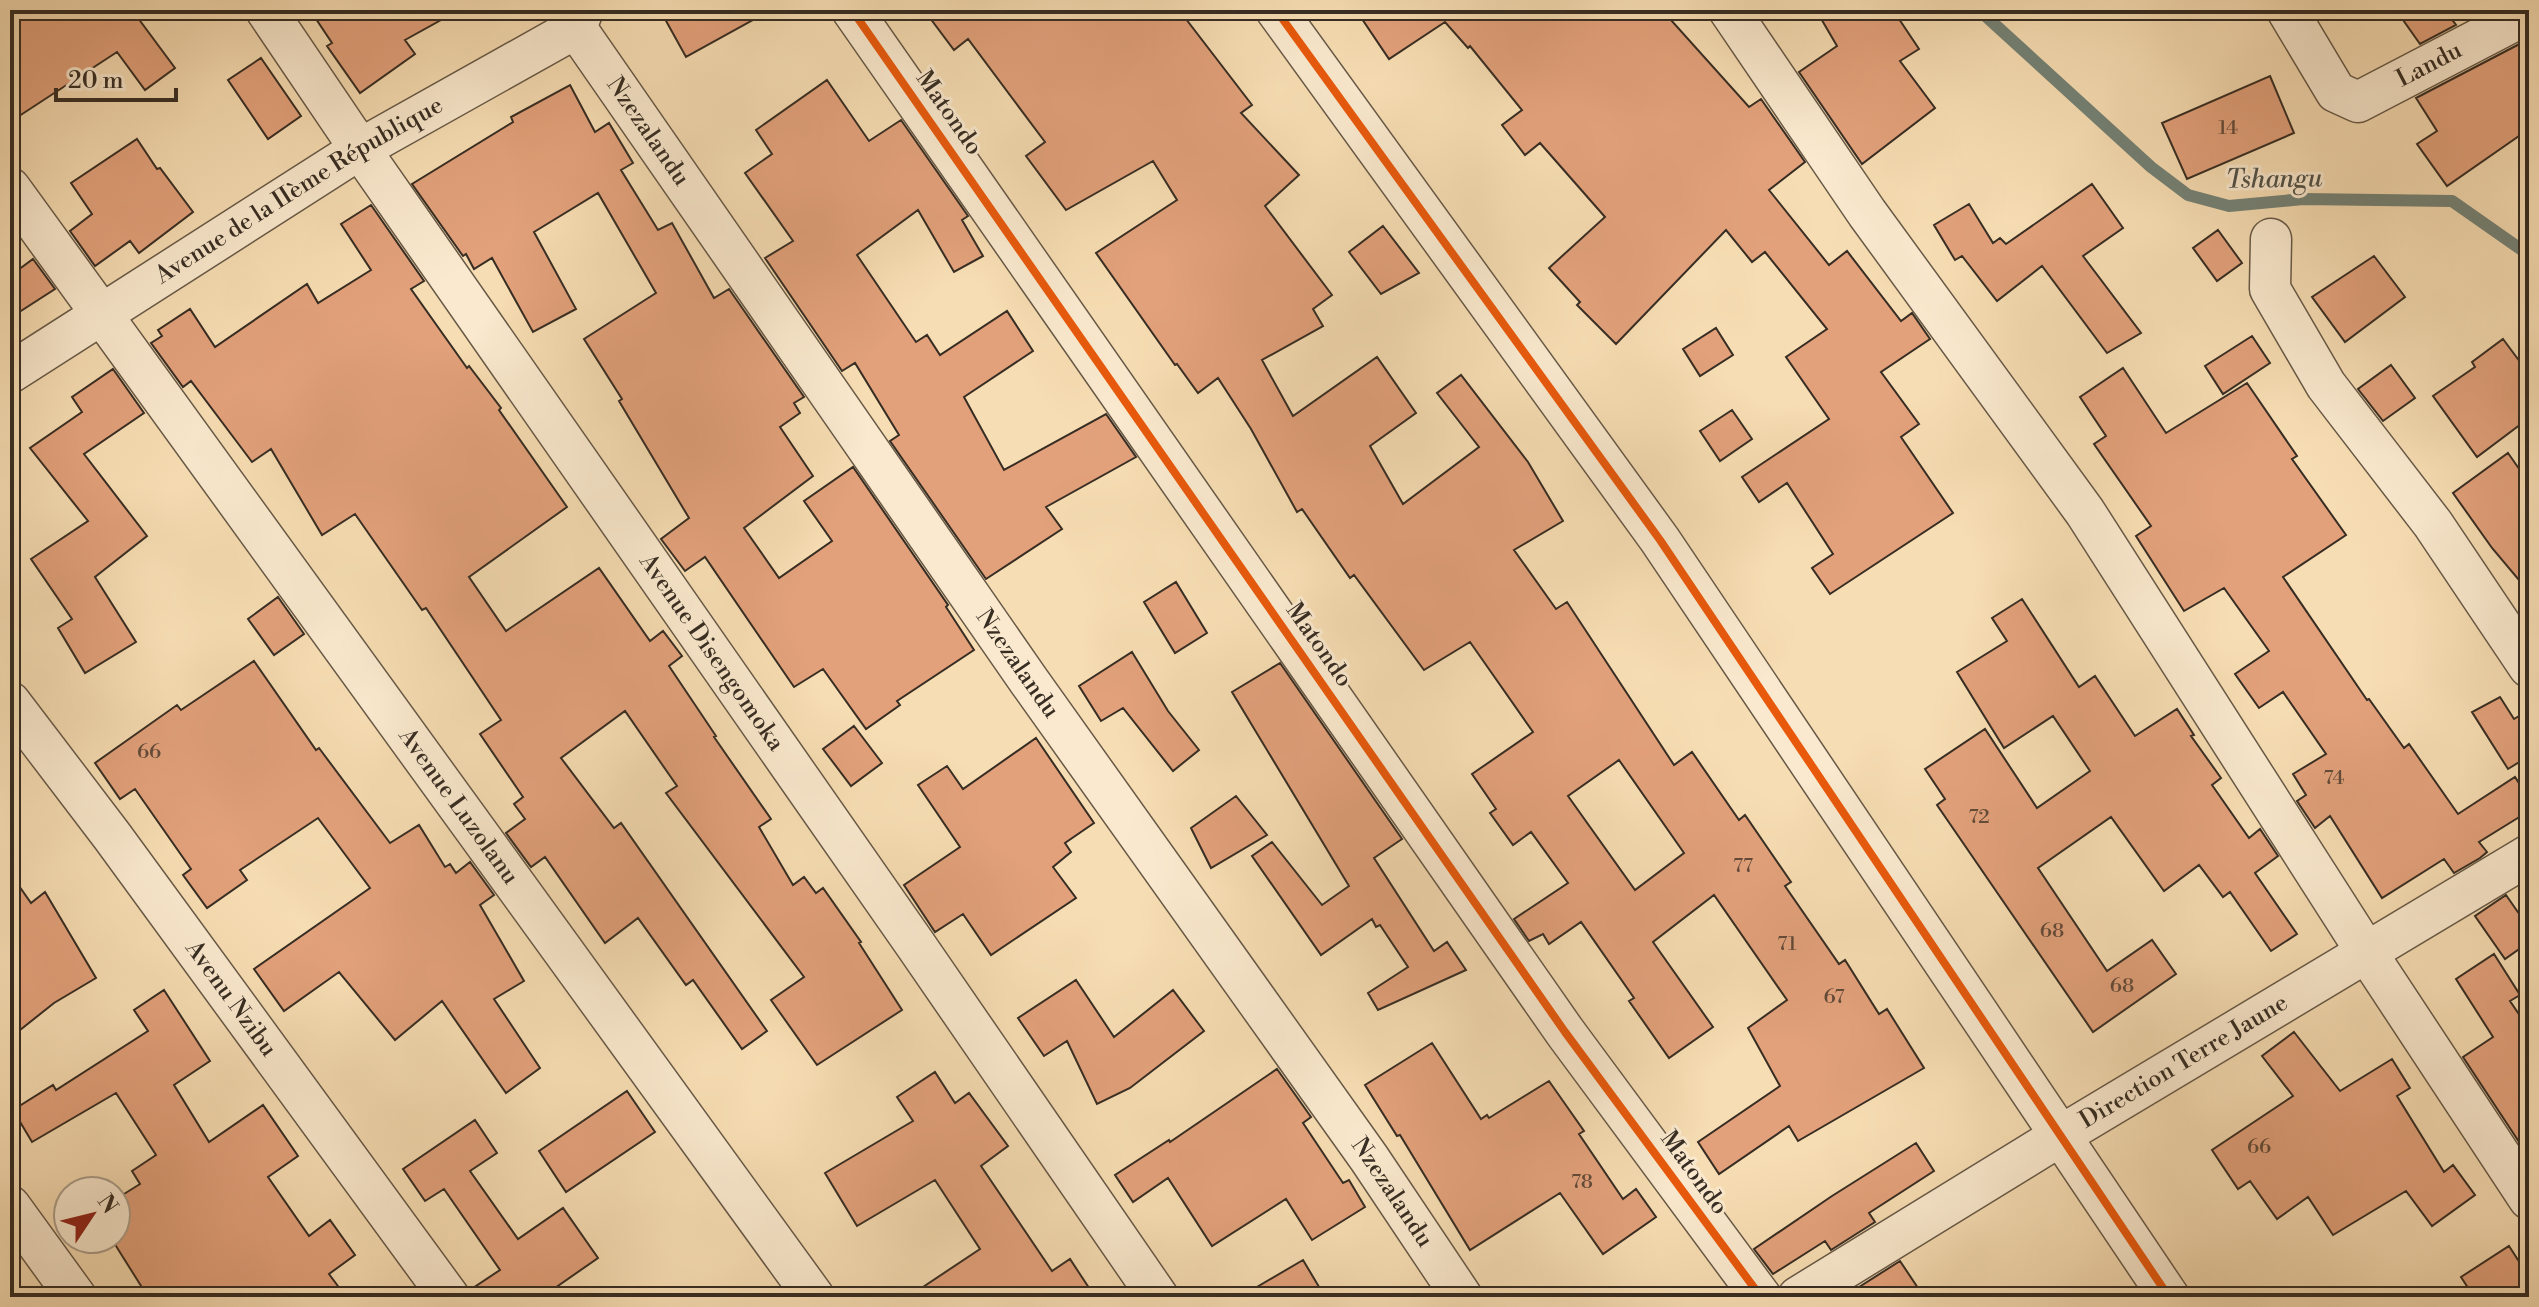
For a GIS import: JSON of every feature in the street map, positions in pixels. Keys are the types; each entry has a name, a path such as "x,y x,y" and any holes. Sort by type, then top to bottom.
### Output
{"street":[{"name":"Avenue Disengomoka","path":"266,10 1158,1297"},
{"name":"Matondo","path":"852,10 1565,1032 1761,1297"},
{"path":"1276,10 1660,540 2169,1297"},
{"path":"1729,10 1867,213 2085,512 2367,953 2529,1199"},
{"name":"Landu","path":"2287,10 2336,92 2358,102 2529,13"},
{"name":"Avenue de la IIème République","path":"10,373 360,149 579,19"},
{"name":"Nzezalandu","path":"579,19 1029,681 1360,1145 1462,1297"},
{"name":"Avenue Luzolanu","path":"10,188 814,1297"},
{"path":"2271,239 2270,289 2326,385 2433,524 2529,667"},
{"name":"Avenu Nzibu","path":"10,702 112,836 449,1297"},
{"name":"Direction Terre Jaune","path":"1798,1297 2529,855"},
{"path":"10,1206 76,1297"}],"building":[{"path":"29,10 132,10 175,68 145,90 117,52 10,122 10,22"},
{"path":"310,10 459,10 405,40 415,54 360,93 327,46 332,43"},
{"path":"660,10 771,10 686,57"},
{"path":"924,10 1179,10 1252,105 1241,113 1299,175 1265,206 1332,295 1313,309 1323,326 1262,360 1293,416 1377,357 1416,413 1370,446 1403,504 1479,447 1437,393 1461,375 1528,462 1563,521 1514,550 1556,609 1567,602 1674,765 1692,752 1739,820 1745,815 1791,882 1785,886 1839,964 1845,960 1879,1014 1887,1009 1924,1068 1798,1141 1789,1126 1719,1174 1698,1142 1780,1086 1748,1028 1787,1000 1714,895 1653,942 1713,1027 1669,1058 1629,1001 1634,998 1581,922 1549,944 1543,934 1529,941 1514,919 1568,883 1531,832 1513,845 1490,813 1496,809 1472,774 1533,732 1470,642 1424,670 1354,575 1350,578 1302,509 1297,512 1251,429 1218,378 1198,393 1096,253 1177,200 1153,161 1066,210 1026,156 1045,142 968,39 954,50","holes":["1619,760 1684,853 1635,890 1568,796"]},
{"path":"1356,10 1662,10 1749,107 1761,99 1805,162 1769,190 1829,265 1847,251 1901,321 1912,313 1930,339 1881,372 1919,424 1901,437 1953,513 1830,594 1812,568 1833,554 1787,483 1759,502 1742,477 1829,419 1786,357 1827,329 1765,252 1752,262 1726,230 1616,344 1577,305 1580,302 1549,268 1605,217 1540,143 1525,155 1502,125 1522,110 1470,46 1468,48 1445,22 1389,59"},
{"path":"1816,10 1893,10 1919,49 1900,61 1935,108 1862,164 1799,72 1837,46"},
{"path":"2396,10 2445,10 2456,25 2420,44"},
{"path":"2529,39 2529,129 2447,186 2417,144 2437,131 2416,98"},
{"path":"261,58 301,116 268,139 228,80"},
{"path":"2270,76 2294,133 2187,179 2162,123"},
{"path":"827,80 869,141 901,120 968,216 962,220 983,256 954,272 918,210 857,255 916,342 927,335 940,355 1007,311 1033,351 964,397 1004,470 1106,414 1136,457 1046,507 1062,529 986,579 890,441 899,435 855,363 842,371 765,258 793,241 745,173 772,154 756,130"},
{"path":"570,85 595,132 609,123 633,163 621,170 658,230 672,223 714,298 729,289 804,397 794,403 800,413 780,427 813,476 744,528 779,578 832,541 804,501 853,467 948,605 946,607 974,650 897,701 900,705 866,729 823,669 794,687 705,557 685,571 661,539 689,518 619,401 622,399 584,339 656,293 598,193 534,232 576,309 533,332 492,258 474,269 412,184 513,122 511,117"},
{"path":"137,139 193,212 139,253 130,241 95,266 70,231 92,214 71,183"},
{"path":"2092,184 2123,228 2083,256 2141,333 2107,353 2042,266 1997,301 1962,256 1955,260 1934,225 1969,204 1993,243 2000,238 2006,244"},
{"path":"371,205 424,281 411,289 467,368 469,366 501,408 499,410 567,507 469,577 506,631 599,568 650,641 663,631 682,656 669,666 771,819 759,827 793,885 804,877 816,893 823,888 861,942 902,1010 817,1065 771,1000 804,977 666,793 677,786 625,711 561,758 614,828 621,823 767,1031 742,1049 693,980 686,985 638,918 605,943 545,857 531,867 506,833 525,819 514,804 523,797 480,734 501,720 426,608 422,610 355,514 322,535 271,449 252,462 191,381 183,387 151,343 162,336 158,330 190,309 215,347 307,284 318,303 371,270 341,224"},
{"path":"1383,226 1419,273 1381,294 1349,252"},
{"path":"2218,230 2242,263 2217,281 2193,248"},
{"path":"2374,256 2405,297 2345,342 2312,297"},
{"path":"33,259 55,289 10,318 10,276"},
{"path":"1716,328 1733,355 1700,376 1683,349"},
{"path":"2252,336 2270,363 2223,394 2205,366"},
{"path":"2503,339 2529,374 2529,418 2477,457 2433,396 2475,367 2472,362"},
{"path":"2391,365 2415,398 2383,421 2358,389"},
{"path":"2123,368 2166,433 2247,383 2297,456 2292,459 2346,535 2283,577 2367,700 2404,748 2409,744 2458,814 2515,777 2529,799 2529,811 2479,842 2487,852 2480,858 2454,873 2444,859 2382,898 2330,816 2315,828 2297,801 2306,795 2293,774 2326,754 2283,692 2259,708 2235,674 2269,651 2224,588 2184,611 2136,536 2151,526 2094,444 2106,436 2080,397"},
{"path":"113,369 144,413 84,454 147,536 95,577 136,642 85,673 58,628 72,619 31,559 88,521 30,448 82,412 72,397"},
{"path":"1732,410 1752,439 1720,461 1700,431"},
{"path":"2508,453 2529,483 2529,592 2492,548 2453,493"},
{"path":"1176,582 1207,633 1175,653 1144,602"},
{"path":"278,597 304,634 274,655 248,619"},
{"path":"2022,599 2079,687 2095,676 2135,736 2177,709 2194,735 2191,736 2221,778 2212,785 2249,838 2260,829 2278,856 2255,873 2297,934 2271,951 2230,892 2223,897 2199,865 2164,891 2111,817 2038,868 2107,971 2152,940 2176,974 2093,1032 1937,805 1945,799 1925,769 1985,729 2037,808 2090,771 2053,716 2004,748 1957,672 2007,641 1992,618"},
{"path":"1132,652 1168,711 1199,750 1173,771 1123,708 1101,721 1079,686"},
{"path":"254,661 316,750 319,748 390,843 419,825 445,867 450,864 456,873 470,862 494,895 480,905 524,981 494,999 540,1068 506,1093 442,1001 395,1040 339,972 284,1011 254,969 370,888 318,818 240,870 247,880 207,908 183,875 191,869 135,789 120,799 95,763 177,705 181,710"},
{"path":"1280,663 1402,839 1374,858 1434,951 1447,942 1466,970 1378,1010 1368,993 1408,967 1380,925 1376,927 1372,919 1321,955 1252,856 1272,842 1322,905 1349,886 1232,692"},
{"path":"2500,697 2514,719 2529,710 2529,756 2508,769 2472,712"},
{"path":"854,726 882,763 851,786 823,749"},
{"path":"1036,738 1094,823 1065,843 1071,852 1053,867 1076,898 991,955 963,914 935,932 904,885 960,847 918,785 947,766 963,789"},
{"path":"1236,796 1267,835 1211,868 1191,828"},
{"path":"10,873 31,903 45,892 96,978 54,1003 10,1038"},
{"path":"2506,895 2529,928 2529,942 2505,959 2475,916"},
{"path":"2494,954 2520,995 2510,1001 2529,1029 2529,1157 2463,1057 2493,1037 2456,979"},
{"path":"1076,980 1114,1037 1173,990 1204,1031 1130,1088 1097,1104 1067,1041 1044,1056 1018,1018"},
{"path":"164,990 210,1061 174,1085 209,1142 263,1105 298,1156 268,1177 309,1236 330,1220 355,1255 329,1274 346,1297 148,1297 122,1255 132,1255 132,1189 140,1184 132,1171 156,1155 116,1093 32,1142 13,1110 53,1085 56,1090 148,1031 134,1010"},
{"path":"2294,1032 2340,1091 2392,1059 2410,1088 2397,1096 2444,1172 2453,1165 2475,1195 2432,1226 2406,1191 2333,1235 2308,1197 2277,1219 2250,1181 2238,1189 2212,1150 2293,1096 2262,1056"},
{"path":"1432,1043 1481,1119 1487,1115 1489,1118 1549,1081 1584,1131 1579,1134 1623,1199 1636,1189 1656,1217 1603,1254 1560,1193 1470,1250 1400,1135 1397,1136 1365,1085"},
{"path":"1277,1069 1311,1117 1303,1123 1343,1183 1349,1180 1365,1207 1312,1240 1286,1199 1212,1246 1168,1178 1133,1202 1115,1175 1170,1142"},
{"path":"935,1072 955,1103 969,1093 1008,1146 981,1166 1052,1271 1070,1259 1095,1297 908,1297 980,1249 935,1180 857,1226 825,1173 913,1121 897,1097"},
{"path":"627,1091 655,1132 566,1192 539,1151"},
{"path":"475,1120 497,1153 470,1171 518,1239 563,1208 598,1258 542,1297 472,1297 470,1290 500,1270 444,1189 425,1201 403,1169"},
{"path":"1916,1143 1934,1171 1869,1213 1875,1222 1831,1250 1825,1241 1773,1274 1754,1249"},
{"path":"2509,1246 2529,1277 2529,1297 2474,1297 2461,1277"},
{"path":"1303,1260 1325,1297 1240,1297"},
{"path":"1900,1261 1924,1297 1861,1297 1856,1289"}],"waterway":[{"name":"Tshangu","path":"1979,10 2151,167 2188,195 2229,206 2303,199 2452,201 2529,255"}],"cycle path":[{"path":"852,10 1565,1032 1761,1297"},
{"path":"1276,10 1660,540 2169,1297"}]}
